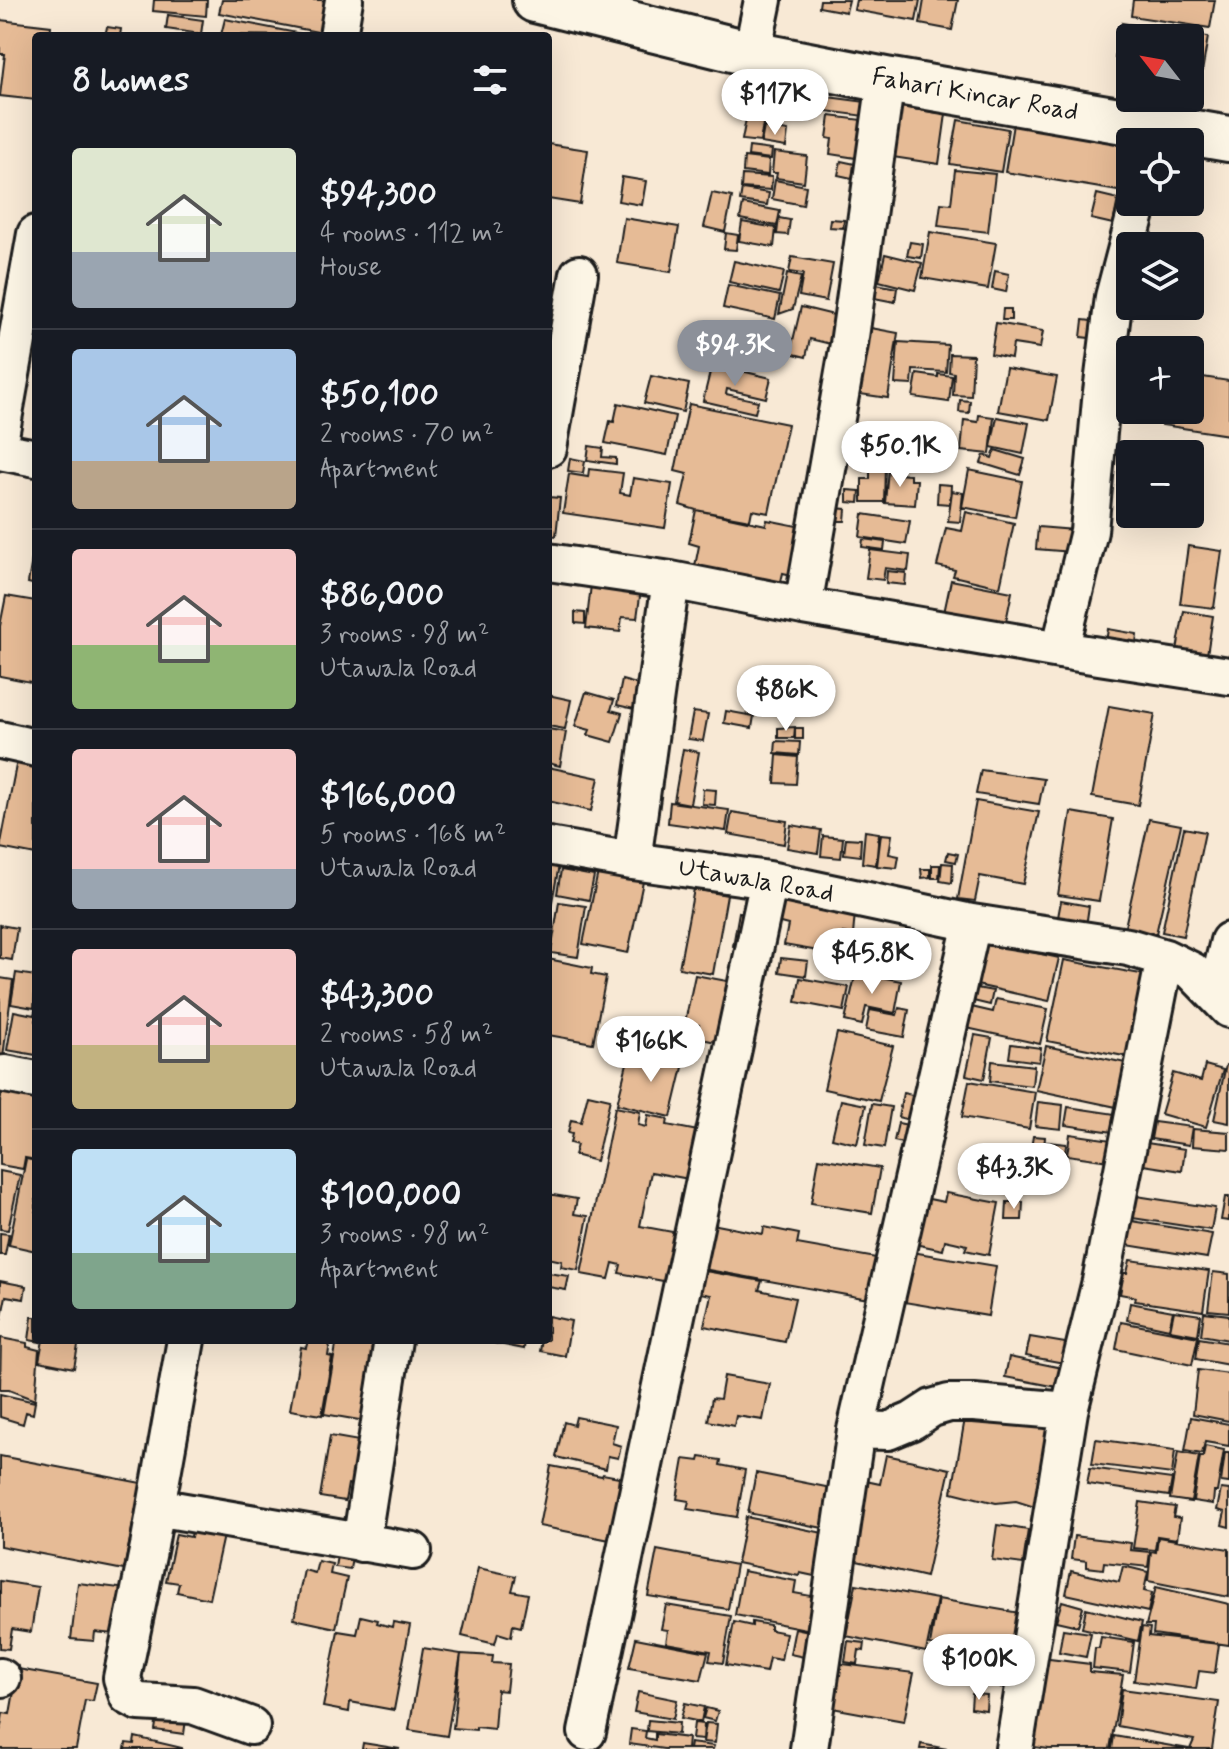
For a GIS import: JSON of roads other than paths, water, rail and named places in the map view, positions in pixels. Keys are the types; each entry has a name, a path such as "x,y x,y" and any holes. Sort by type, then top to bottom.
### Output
{"street":[{"path":"339,32 344,0"},
{"name":"Fahari Kincar Road","path":"535,0 752,54 1121,128"},
{"path":"752,54 763,0"},
{"path":"803,606 849,344 886,80"},
{"name":"Fahari Kincar Road","path":"1204,138 1229,139"},
{"path":"1060,650 1089,531 1114,297 1135,216"},
{"path":"0,436 32,256"},
{"path":"552,426 579,274"},
{"path":"0,451 32,457"},
{"path":"552,563 671,580 803,606 1229,676"},
{"path":"632,861 671,580"},
{"path":"0,740 32,747"},
{"name":"Utawala Road","path":"552,847 769,880 972,923 1128,947 1165,958 1192,971 1222,1002"},
{"path":"587,1732 769,880"},
{"path":"809,1749 856,1430 972,923"},
{"path":"1222,1002 1229,941"},
{"path":"1014,1749 1069,1411 1101,1281 1165,958"},
{"path":"185,1344 122,1678 128,1696 139,1702 193,1705 251,1726"},
{"path":"361,1543 392,1344"},
{"path":"856,1430 888,1431 932,1408 949,1403 1069,1411"},
{"path":"156,1507 413,1551"}]}
